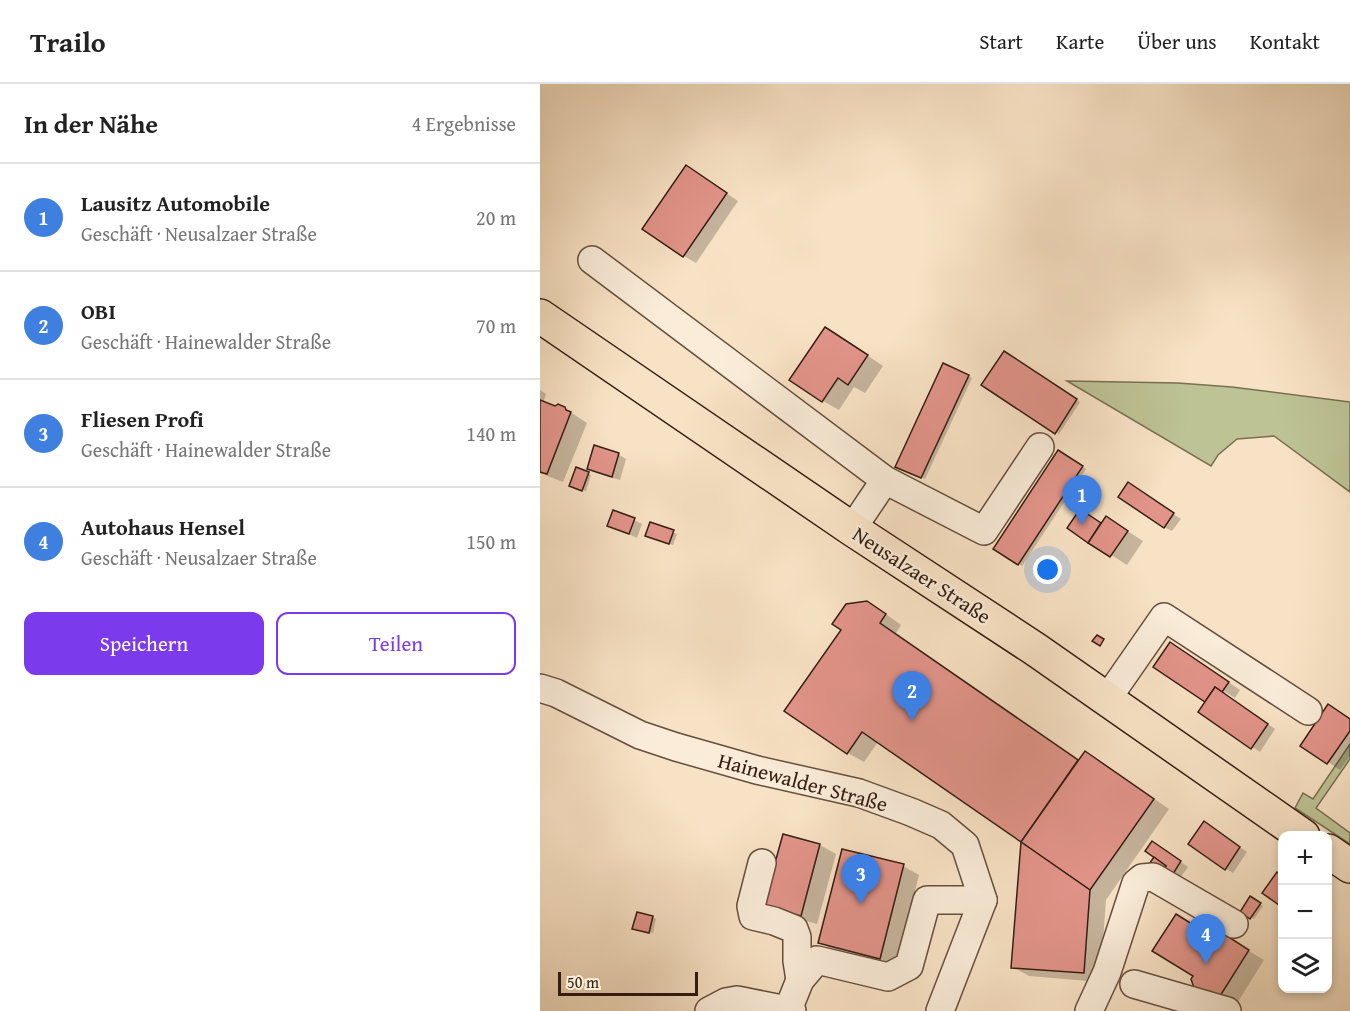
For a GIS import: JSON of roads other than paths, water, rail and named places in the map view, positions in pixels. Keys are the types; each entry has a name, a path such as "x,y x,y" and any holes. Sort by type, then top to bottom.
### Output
{"main road":[{"name":"Neusalzaer Straße","path":"540,316 852,529 1035,649 1296,831"},
{"path":"1332,854 1350,866"}],"street":[{"path":"592,260 885,480 984,531 1040,447"},
{"path":"852,529 885,480"},
{"path":"1107,699 1164,617 1308,711"},
{"name":"Hainewalder Straße","path":"540,688 556,693 640,735 757,770 859,793 941,825 965,845 983,900"},
{"path":"762,863 751,906 753,916 794,929 800,980"},
{"path":"1089,1011 1107,972 1136,883 1142,878 1152,877 1234,924"},
{"path":"709,1011 726,1002 737,1000 790,1011 800,980 817,960 888,977 909,966 927,900 983,900 940,1011"},
{"path":"1134,984 1227,1011"}],"place":[{"name":"Lausitz Automobile","path":"1082,525"},
{"name":"OBI","path":"912,721"},
{"name":"Fliesen Profi","path":"861,904"},
{"name":"Autohaus Hensel","path":"1206,964"}]}
